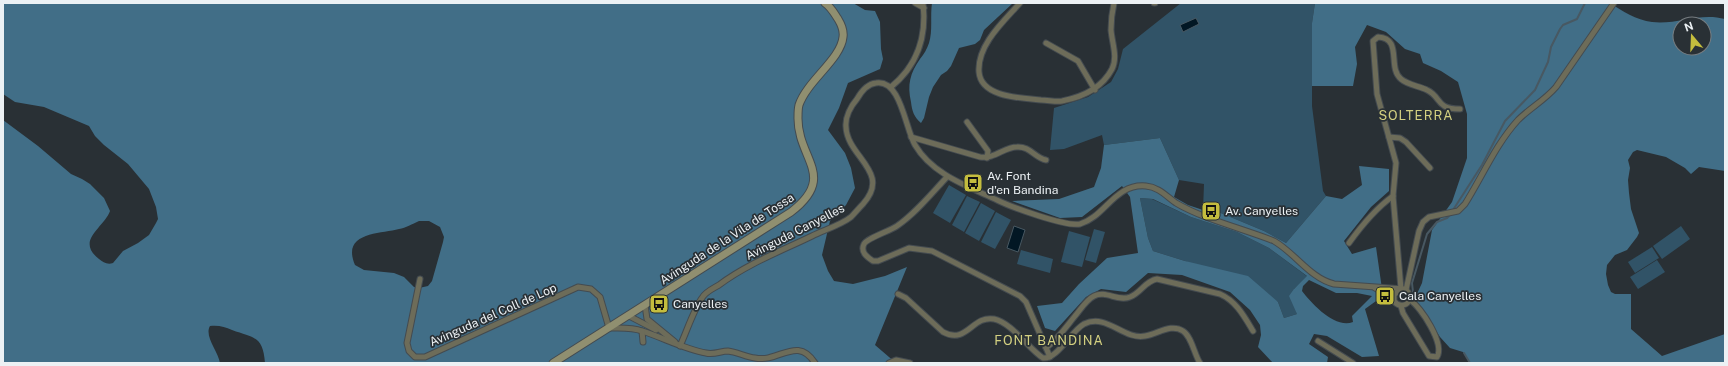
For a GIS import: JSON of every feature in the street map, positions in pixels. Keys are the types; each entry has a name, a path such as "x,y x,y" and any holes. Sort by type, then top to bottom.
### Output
{"main road":[{"name":"Avinguda de la Vila de Tossa","path":"553,363 645,306 791,212 804,202 814,186 814,170 798,124 798,106 806,89 838,50 843,36 841,25 831,7 825,3"}],"street":[{"path":"915,3 924,5 924,29 920,49 906,72 891,87 898,97 911,137 916,146 928,160 947,176 1000,202 1069,224 1078,224 1089,219 1124,190 1146,185 1154,188 1190,210 1274,241 1286,248 1325,281 1334,284 1369,286 1386,287 1402,290 1410,295 1410,300 1418,308 1436,337 1439,350 1437,357 1429,356 1403,313 1401,306 1396,303 1393,298 1381,290 1369,286"},
{"path":"1020,3 997,29 986,46 980,64 979,74 985,86 1009,97 1062,101 1095,90 1107,78 1113,67 1115,55 1111,30 1114,3"},
{"path":"1402,290 1422,222 1429,217 1458,211 1465,204 1506,136 1518,120 1548,97 1614,3"},
{"path":"1402,290 1393,196 1396,163 1377,94 1373,41 1378,37 1384,37 1391,44 1394,56 1395,71 1400,79 1429,90 1443,106 1451,109 1460,109"},
{"path":"1046,43 1078,61 1095,90"},
{"name":"Avinguda Canyelles","path":"680,346 702,296 728,278 850,218 870,196 874,182 868,168 849,139 845,128 846,119 855,101 863,90 870,84 877,82 884,83 891,87"},
{"path":"967,122 988,151 987,158"},
{"path":"911,137 987,158 1017,147 1027,148 1039,158 1046,160"},
{"path":"1389,137 1400,138 1406,142 1430,168"},
{"path":"947,176 912,213 897,226 867,241 863,248 865,255 872,261 878,261 909,248 924,249 938,253 951,262 1023,299 1050,357"},
{"path":"1349,243 1364,222 1381,205 1393,196"},
{"name":"Avinguda del Coll de Lop","path":"420,279 407,343 409,351 415,357 425,356 578,287 591,289 600,297 609,328"},
{"path":"1046,348 1061,334 1087,302 1094,296 1100,294 1127,298 1132,296 1149,282 1157,279 1227,297 1241,311 1253,331"},
{"path":"1393,298 1396,292 1402,290"},
{"path":"898,294 906,298 943,332 957,336 964,333 982,320 995,319 1004,324 1043,358 1050,357 1079,328 1090,322 1100,321 1108,323 1134,336 1140,337 1151,335 1168,328 1181,330 1188,336 1200,363"},
{"path":"1401,306 1410,300"},
{"path":"645,306 647,319 680,346"},
{"path":"629,316 664,334"},
{"path":"609,328 642,330 680,346 707,354 728,351 755,359 766,359 795,349 804,351 815,363"},
{"path":"642,330 643,342"},
{"path":"1318,341 1353,363"},
{"path":"889,363 896,360 910,363"}],"shaded area":[{"path":"3,3 853,3 865,10 875,11 880,22 883,59 880,69 848,83 839,108 828,130 845,153 851,168 855,188 846,205 830,221 822,255 828,271 834,281 853,284 885,276 907,267 875,345 896,363 265,363 262,348 256,339 224,327 210,326 210,339 220,363 3,363 3,120 38,146 71,174 90,184 104,198 110,211 90,240 92,252 102,261 111,264 113,263 123,251 149,235 158,219 156,207 149,189 128,164 95,136 89,126 44,107 15,102 3,94","holes":["419,221 429,221 440,227 444,237 432,281 428,286 419,288 414,287 404,277 394,273 364,270 355,265 352,254 353,246 358,240 365,236 404,228"]},
{"path":"932,3 1013,3 984,30 980,40 975,44 959,48 951,66 941,75 933,87 924,118 921,123 913,111 909,85 914,69 929,43 931,34"},
{"path":"1181,3 1315,3 1312,23 1312,106 1323,191 1326,196 1286,243 1264,231 1216,211 1203,210 1204,184 1179,180 1160,138 1104,145 1102,135 1064,149 1050,150 1054,108 1088,97 1111,82 1118,69 1123,49"},
{"path":"1315,3 1610,3 1624,12 1646,21 1672,22 1672,56 1712,56 1712,17 1725,19 1725,171 1699,167 1691,174 1685,168 1666,157 1637,150 1633,152 1628,160 1630,168 1628,180 1631,209 1639,233 1627,250 1615,255 1607,265 1606,274 1611,292 1615,294 1631,294 1631,329 1662,356 1725,334 1725,363 1470,363 1463,352 1450,348 1440,337 1415,298 1422,283 1432,230 1452,202 1467,158 1467,114 1458,82 1441,71 1423,63 1420,54 1405,49 1386,32 1367,25 1355,47 1357,64 1353,86 1312,86 1312,23"},
{"path":"1196,18 1199,24 1183,32 1180,25"},
{"path":"1160,138 1179,180 1174,197 1188,205 1203,210 1216,211 1264,231 1286,243 1326,196 1342,199 1362,185 1359,166 1389,169 1389,191 1371,207 1344,241 1352,254 1376,247 1383,296 1365,309 1379,356 1362,357 1327,336 1314,334 1309,344 1328,357 1327,363 1273,363 1258,347 1261,335 1260,325 1250,310 1230,292 1182,275 1148,273 1126,292 1101,289 1086,297 1055,331 1045,328 1037,306 1062,303 1079,284 1107,258 1138,253 1130,197 1122,186 1082,217 1060,218 1012,201 1059,199 1094,187 1101,168 1104,145","holes":["1140,198 1153,199 1191,217 1237,232 1269,248 1307,276 1289,296 1297,314 1284,318 1278,302 1248,276 1185,261 1153,251 1148,238","1309,280 1336,293 1357,293 1372,296 1352,316 1353,322 1339,322 1324,314 1302,291 1303,286"]},
{"path":"949,185 966,195 950,223 933,213"},
{"path":"967,196 980,202 964,232 952,225"},
{"path":"1140,198 1152,199 1191,217 1237,232 1269,248 1308,277 1294,289 1297,314 1284,318 1278,302 1185,261 1153,251 1148,238"},
{"path":"981,203 995,211 979,241 965,233"},
{"path":"996,212 1011,220 995,249 981,242"},
{"path":"1014,226 1025,230 1018,252 1007,248"},
{"path":"1681,226 1690,239 1662,259 1653,246"},
{"path":"1094,229 1105,232 1096,263 1085,260"},
{"path":"1069,231 1090,237 1082,267 1061,262"},
{"path":"1652,247 1659,258 1635,273 1628,262"},
{"path":"1021,250 1053,259 1050,273 1017,264"},
{"path":"1657,260 1665,272 1638,289 1630,277"}],"waterway":[{"path":"1453,210 1482,165 1505,121 1535,90 1548,62 1551,47 1560,29 1563,25 1577,19 1585,3"},
{"path":"1413,292 1412,283 1427,234 1437,222 1447,218 1451,214"},
{"path":"1464,353 1470,363"}],"place":[{"name":"Av. Font d'en Bandina","path":"973,183"},
{"name":"Av. Canyelles","path":"1211,211"},
{"name":"Cala Canyelles","path":"1385,296"},
{"name":"Canyelles","path":"659,304"}],"district":[{"name":"SOLTERRA","path":"1416,115"},
{"name":"FONT BANDINA","path":"1049,340"}]}
